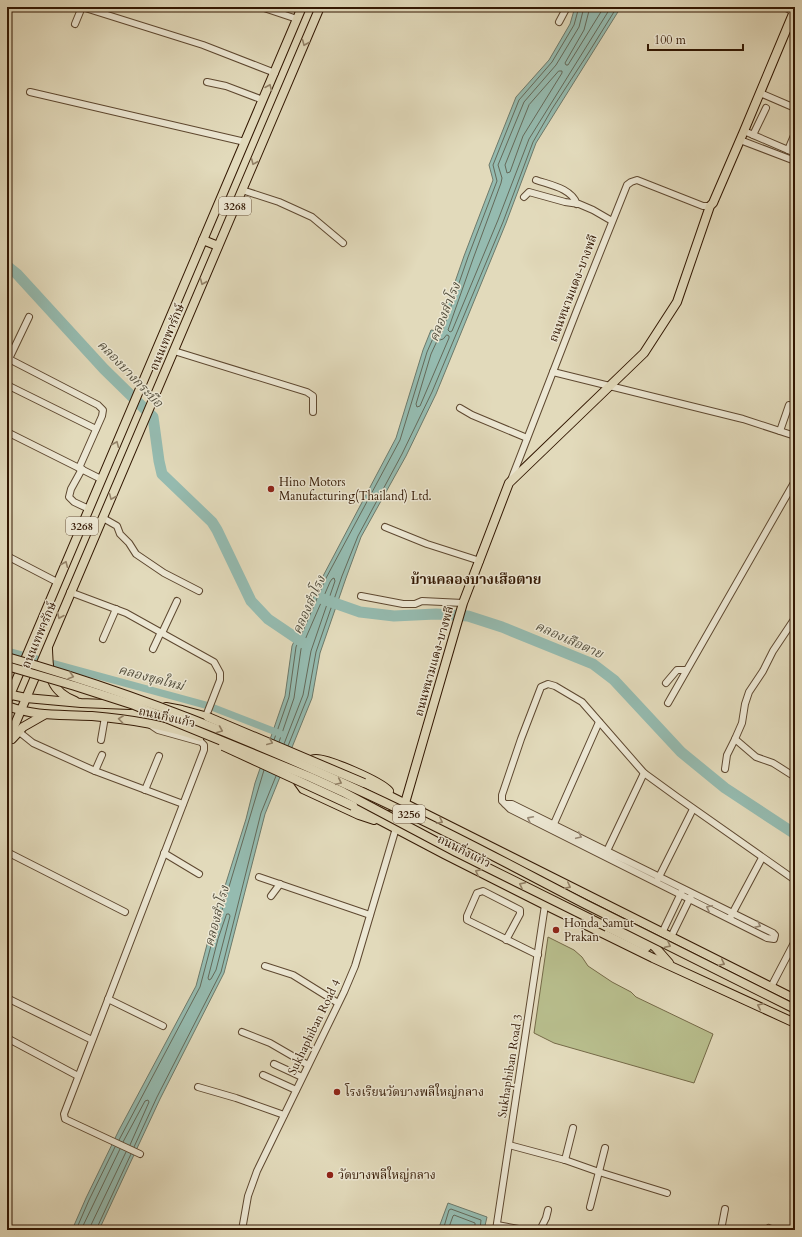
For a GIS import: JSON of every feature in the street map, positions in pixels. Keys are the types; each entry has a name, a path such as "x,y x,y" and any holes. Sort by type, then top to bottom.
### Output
{"main road":[{"name":"ถนนเทพารักษ์","path":"8,697 11,683 34,638 302,7"},
{"name":"ถนนเทพารักษ์","path":"7,745 70,592 103,518 320,7"},
{"name":"ถนนหนามแดง-บางพลี","path":"405,803 462,606 509,483 644,353 677,302 710,206 713,203 744,131 794,10"},
{"path":"204,240 218,246"},
{"path":"48,645 49,672 54,687 66,697 81,703"},
{"name":"3256","path":"7,657 80,678 194,719 308,768 411,815 795,1009"},
{"name":"3256","path":"7,666 90,690 134,705 310,777 343,792 456,852 660,953"},
{"name":"3256","path":"8,697 26,698"},
{"name":"ถนนกิ่งแก้ว","path":"26,698 81,703 149,706 208,714 394,797 662,933 795,998"},
{"name":"3256","path":"7,706 21,711"},
{"name":"ถนนกิ่งแก้ว","path":"21,711 44,715 105,717 147,723 174,728 200,737 364,810 444,854 545,906 795,1023"},
{"path":"7,745 18,731 44,715"},
{"path":"386,823 359,815 310,793 303,789 298,782 307,762 316,759 328,761 380,784 394,797"},
{"path":"364,810 402,816"},
{"name":"3256","path":"402,816 640,937 655,947 670,965"}],"street":[{"path":"75,24 82,7 203,45 275,73"},
{"path":"262,7 297,19"},
{"path":"559,22 567,7"},
{"path":"784,7 794,10"},
{"path":"207,82 226,86 263,100"},
{"path":"30,92 245,142"},
{"path":"760,93 795,108"},
{"path":"753,135 766,108"},
{"path":"744,131 795,153"},
{"path":"788,150 795,133"},
{"path":"740,140 795,161"},
{"path":"762,149 765,141"},
{"path":"536,180 569,193 575,199 577,204"},
{"name":"ถนนหนามแดง-บางพลี","path":"509,483 627,185 637,180 703,206 710,206"},
{"path":"242,190 279,202 312,216 343,243"},
{"path":"524,197 528,192 531,192 577,204 593,210 612,221"},
{"path":"29,317 8,361 98,405 103,410 81,468 71,489 71,500 89,509"},
{"path":"174,351 307,392 313,396 313,412"},
{"path":"553,372 743,419 795,436"},
{"path":"7,385 96,430"},
{"path":"780,431 789,406"},
{"path":"460,408 472,415 527,438"},
{"path":"7,432 101,479"},
{"path":"668,704 795,481"},
{"path":"103,518 117,526 120,534 129,543 136,554 164,573 199,591"},
{"path":"385,527 427,544 480,561"},
{"path":"7,556 57,582"},
{"path":"70,592 126,613 214,662 220,673 220,680 211,700 208,714"},
{"path":"361,596 403,604 415,604 422,601 462,606"},
{"path":"153,649 177,601"},
{"path":"103,639 116,609"},
{"path":"725,769 727,755 742,723 745,704 749,692 760,676 772,651 795,618"},
{"path":"666,683 677,670 686,670"},
{"path":"692,896 729,919 767,938 774,939 775,935 773,933 733,913 692,896 552,827 512,804 505,804 502,801 502,795 521,739 542,687 548,684 555,686 571,694 582,702 644,773 795,880"},
{"path":"101,740 105,717"},
{"path":"552,827 599,722"},
{"path":"140,1154 66,1119 64,1114 204,750 204,746 198,741 158,730 147,723"},
{"path":"18,731 33,743 95,771 183,804"},
{"path":"735,739 756,757 773,763 795,777"},
{"path":"95,771 102,755"},
{"path":"145,790 159,756"},
{"path":"606,853 644,773"},
{"path":"402,816 405,803"},
{"path":"658,879 693,809"},
{"name":"Sukhaphiban Road 4","path":"242,1230 246,1203 251,1186 266,1150 355,966 396,828"},
{"path":"7,852 125,912"},
{"path":"164,853 199,874"},
{"path":"729,919 762,858"},
{"path":"259,877 370,915"},
{"path":"271,896 280,884"},
{"path":"506,940 520,914 520,910 483,891 480,891 467,916 467,920 506,940 538,956"},
{"path":"662,933 682,891"},
{"path":"671,937 692,896"},
{"name":"Sukhaphiban Road 3","path":"496,1228 545,906"},
{"path":"675,907 683,911"},
{"path":"771,987 795,941"},
{"path":"265,966 293,975 338,1003"},
{"path":"7,998 92,1040"},
{"path":"108,999 163,1026"},
{"path":"242,1032 270,1043 308,1065"},
{"path":"7,1038 78,1076"},
{"path":"274,1064 302,1078"},
{"path":"263,1075 296,1090"},
{"path":"198,1087 236,1098 284,1115"},
{"path":"565,1160 573,1128"},
{"path":"509,1145 565,1160 667,1194"},
{"path":"590,1207 605,1148"},
{"path":"721,1230 725,1209"},
{"path":"540,1230 548,1210"},
{"path":"496,1228 524,1230"}],"green space":[{"path":"548,937 574,950 582,957 588,966 612,982 631,992 636,997 713,1034 694,1083 554,1043 534,1033"}],"water":[{"name":"คลองสำโรง","path":"575,7 621,7 536,143 506,223 436,394 406,456 361,537 320,653 312,698 265,814 224,973 160,1099 99,1230 72,1230 119,1130 196,986 209,937 246,819 255,783 285,696 292,646 322,578 396,438 423,350 431,330 438,331 464,256 493,180 489,165 516,97 549,60 570,24"},
{"path":"448,1203 487,1217 484,1230 438,1230"}],"waterway":[{"name":"คลองบางกระบือ","path":"7,266 17,274 104,369 153,417 162,474 212,522 251,601 268,619 305,644"},
{"name":"คลองเสือตาย","path":"323,599 360,612 394,616 436,614 468,616 502,627 593,664 614,680 681,752 725,788 795,834"},
{"name":"คลองขุดใหม่","path":"7,651 209,706 281,734"}],"place":[{"name":"Hino Motors Manufacturing(Thailand) Ltd.","path":"271,489"},
{"name":"Honda Samut Prakan","path":"556,930"},
{"name":"โรงเรียนวัดบางพลีใหญ่กลาง","path":"337,1092"},
{"name":"วัดบางพลีใหญ่กลาง","path":"330,1175"}],"district":[{"name":"บ้านคลองบางเสือตาย","path":"476,579"}]}
